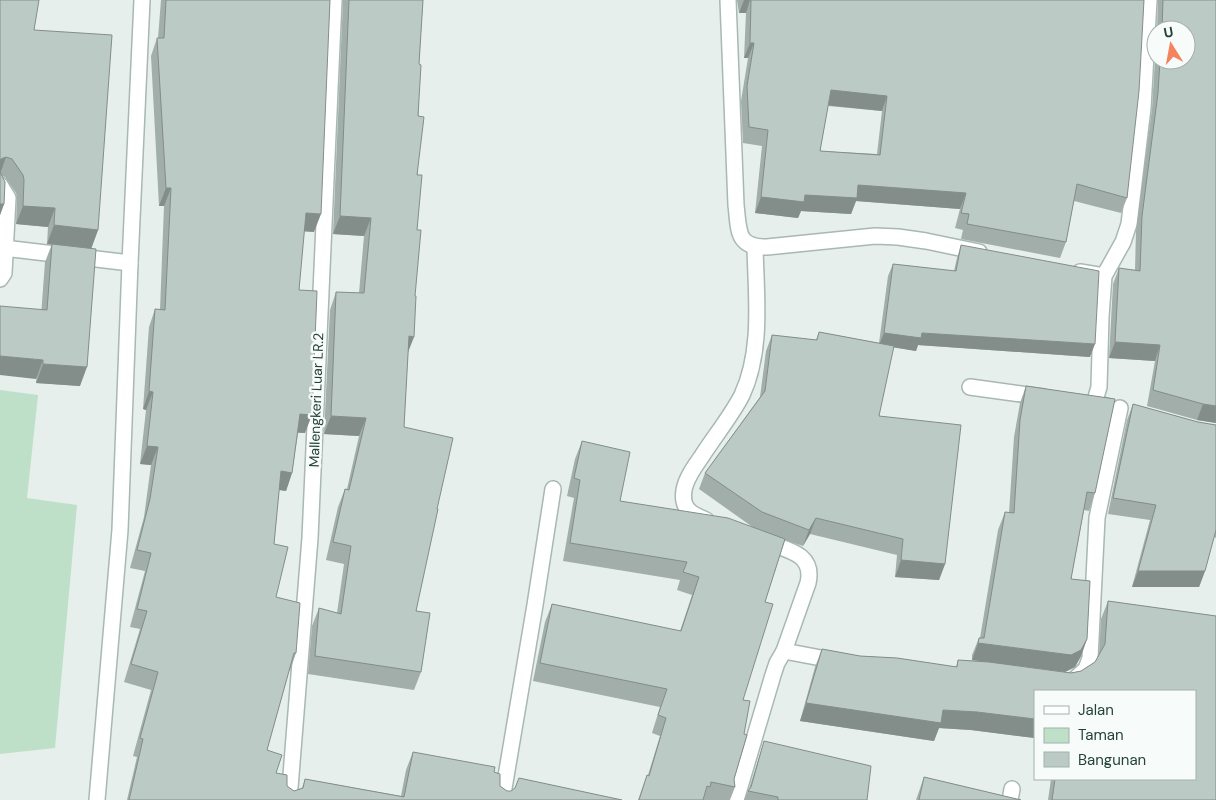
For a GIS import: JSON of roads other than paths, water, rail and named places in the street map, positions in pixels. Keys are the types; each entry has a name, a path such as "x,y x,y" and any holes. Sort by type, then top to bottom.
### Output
{"street":[{"path":"97,800 120,530 142,0"},
{"name":"Mallengkeri Luar LR.2","path":"289,800 310,538 334,0"},
{"path":"728,0 736,206 740,234 747,243 755,247 875,236 898,237 998,256"},
{"path":"1094,404 1099,387 1104,276 1123,242 1130,224 1143,108 1148,0"},
{"path":"0,185 8,198 4,273 0,279"},
{"path":"720,525 692,515 687,510 684,490 692,471 742,395 754,357 757,307 755,247"},
{"path":"4,248 130,263"},
{"path":"1065,269 1104,276"},
{"path":"970,387 1056,399"},
{"path":"1057,681 1066,682 1076,679 1086,669 1090,658 1097,518 1126,409 1075,401"},
{"path":"502,800 554,489"},
{"path":"736,800 777,662 784,651 810,575 809,565 802,556 747,535"},
{"path":"784,651 855,665"}]}
